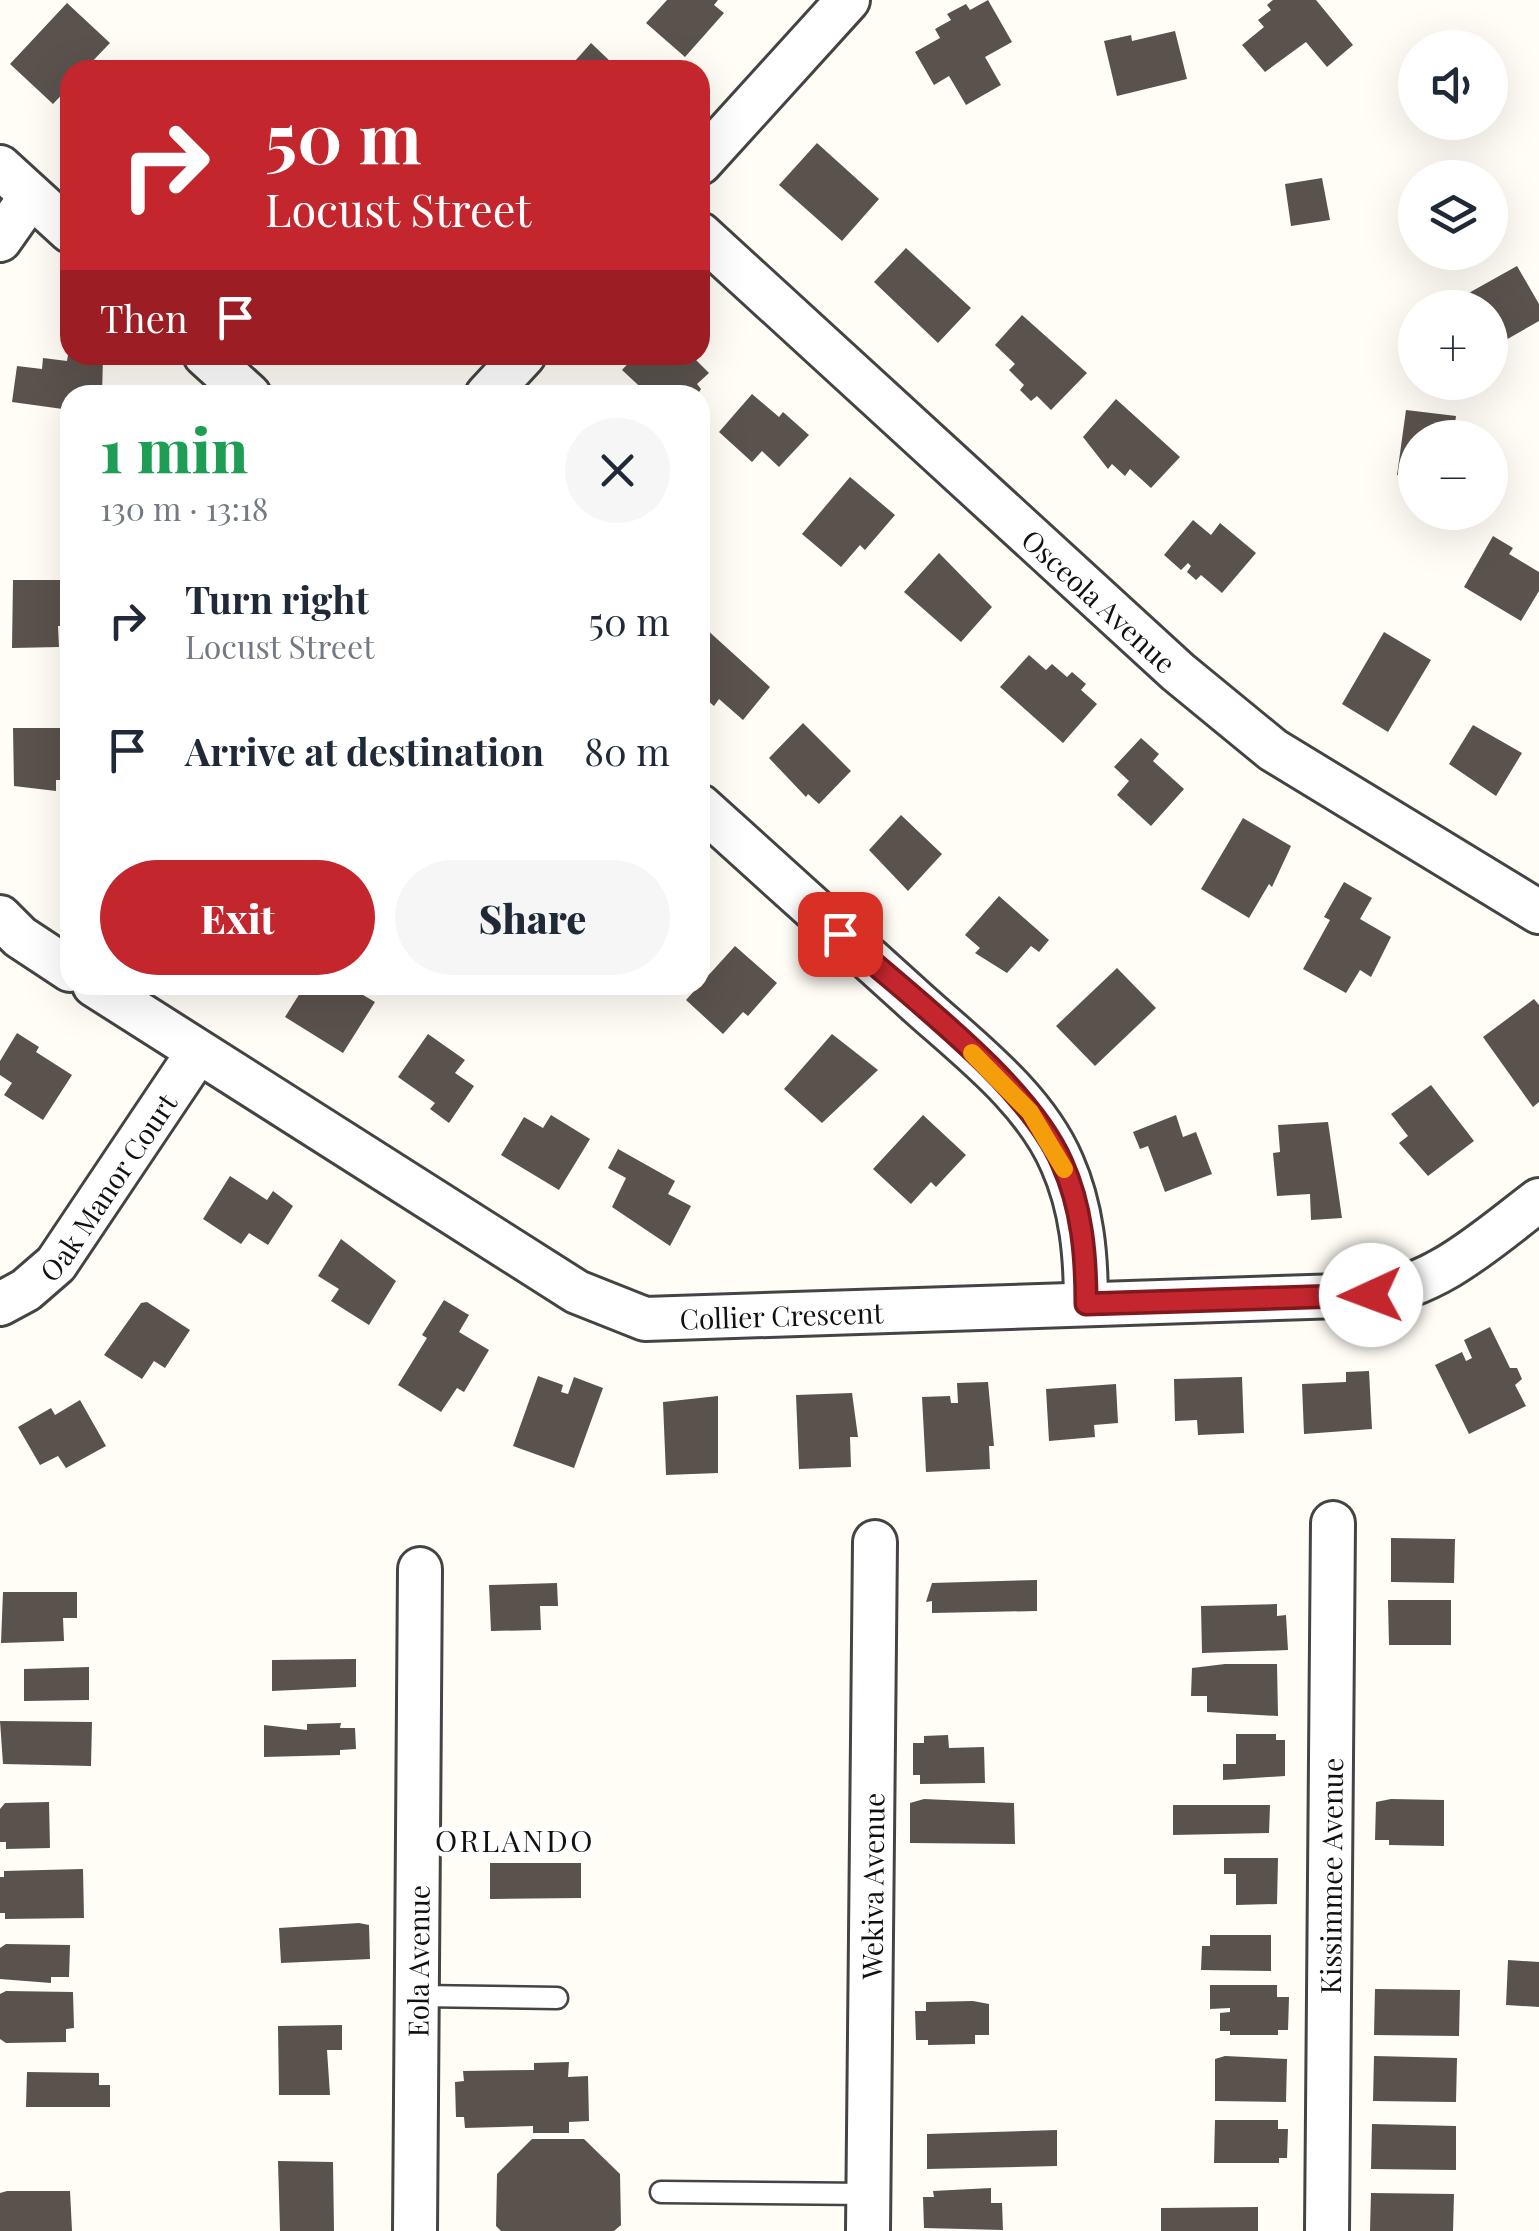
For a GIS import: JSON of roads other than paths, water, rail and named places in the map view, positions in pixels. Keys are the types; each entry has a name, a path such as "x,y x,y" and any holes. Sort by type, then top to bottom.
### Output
{"street":[{"path":"710,152 848,0"},
{"path":"0,167 60,222"},
{"path":"0,240 31,196"},
{"name":"Osceola Avenue","path":"710,243 1178,672 1273,750 1539,912"},
{"path":"216,365 237,385"},
{"path":"496,385 515,365"},
{"path":"710,815 981,1061 1030,1112 1062,1160 1078,1210 1086,1262 1086,1304"},
{"path":"0,917 20,937 60,963"},
{"name":"Collier Crescent","path":"110,995 576,1292 645,1319 1400,1291 1440,1275 1539,1200"},
{"name":"Oak Manor Court","path":"0,1304 26,1290 56,1264 198,1052"},
{"name":"Kissimmee Avenue","path":"1327,2231 1333,1524"},
{"name":"Wekiva Avenue","path":"868,2212 875,1542"},
{"name":"Eola Avenue","path":"415,2231 420,1570"}],"lane":[{"path":"418,1996 557,1998"},
{"path":"661,2192 868,2212"}],"district":[{"name":"ORLANDO","path":"515,1840"}]}
